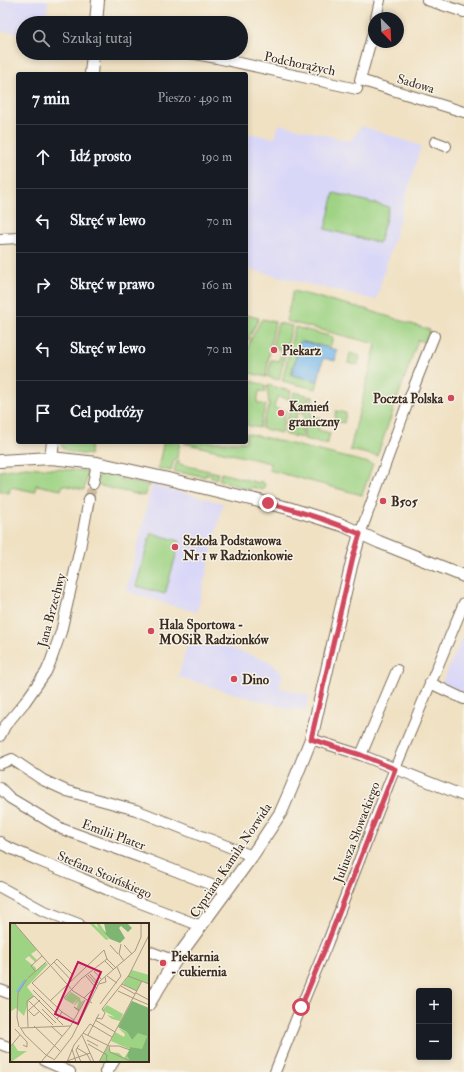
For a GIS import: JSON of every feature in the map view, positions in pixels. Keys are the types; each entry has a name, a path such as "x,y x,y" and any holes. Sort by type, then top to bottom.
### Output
{"street":[{"path":"97,16 98,0"},
{"path":"377,12 380,0"},
{"path":"427,0 464,12"},
{"path":"359,84 369,48"},
{"path":"91,72 92,60"},
{"name":"Podchorążych","path":"228,60 359,84"},
{"name":"Sadowa","path":"359,84 464,112"},
{"path":"435,142 446,146"},
{"path":"0,239 16,238"},
{"path":"360,534 409,399 434,336"},
{"path":"51,458 52,444"},
{"path":"0,461 51,458 97,463 288,508 342,525 360,534 464,576"},
{"path":"93,484 97,463"},
{"name":"Jana Brzechwy","path":"0,736 5,726 25,702 46,672 50,663 61,632 80,548 89,499"},
{"name":"Cypriana Kamila Norwida","path":"149,1003 175,961 252,856 281,812 311,739 353,557 360,534"},
{"name":"Juliusza Słowackiego","path":"275,1072 327,944 395,769 464,603"},
{"path":"361,755 397,670"},
{"path":"430,683 464,699"},
{"path":"311,739 361,755 464,796"},
{"path":"0,764 12,760 43,780 67,791 136,810 252,856"},
{"name":"Emilii Plater","path":"0,788 10,798 62,829 148,860 227,891"},
{"name":"Stefana Stoińskiego","path":"0,842 3,845 117,894 201,926"},
{"path":"0,887 42,910 76,923"},
{"path":"149,951 175,961"},
{"path":"0,990 10,994"},
{"path":"0,1044 10,1048"},
{"path":"47,1062 70,1072"},
{"path":"106,1072 112,1062"}],"shaded area":[{"path":"0,0 48,0 47,16 16,16 16,32 0,31"},
{"path":"279,124 350,141 362,126 421,146 376,300 248,269 248,133 275,138"},
{"name":"Szkoła Podstawowa Nr 1 w Radzionkowie","path":"152,485 223,503 197,612 126,591"},
{"path":"464,634 464,693 442,683"},
{"path":"190,635 269,661 283,674 280,688 310,695 306,709 291,710 178,677"}],"green space":[{"path":"334,193 389,207 379,243 325,229"},
{"path":"293,291 365,309 430,330 425,342 418,340 377,456 350,450 376,344 286,321"},
{"path":"248,315 259,318 248,340"},
{"path":"262,319 275,322 266,377 248,372 248,348 250,341"},
{"path":"278,323 292,326 279,380 268,377 271,360 279,361 282,350 272,347"},
{"path":"295,327 333,337 330,348 300,341 291,375 318,381 316,389 282,381"},
{"path":"350,353 360,356 358,365 348,363"},
{"path":"248,381 265,385 265,393 259,391 257,403 266,405 259,428 248,425"},
{"path":"267,385 291,391 289,399 277,397 274,408 286,411 281,433 261,428 269,405"},
{"path":"294,392 307,395 302,414 297,413 295,424 302,426 302,438 284,434"},
{"path":"309,396 314,397 310,416 321,418 318,430 330,433 327,444 304,439 304,414"},
{"path":"336,411 346,413 344,423 334,421"},
{"path":"248,433 373,464 362,495 269,470 270,463 188,444 248,444"},
{"path":"62,444 91,444 90,455 72,453"},
{"path":"180,444 178,457 174,459 171,471 158,468 163,445"},
{"path":"177,460 179,460 179,464 218,473 216,479 211,478 212,476 206,474 205,477 174,472"},
{"path":"26,467 88,471 84,490 63,485 61,490 36,485 35,492 11,487 9,493 0,491 0,471"},
{"path":"100,472 121,477 122,480 147,485 150,483 144,496 96,485"},
{"path":"221,473 259,483 260,481 265,484 263,490 252,487 250,490 219,480"},
{"path":"151,533 180,541 165,594 136,586"}],"water":[{"path":"300,341 337,350 335,361 323,358 318,381 292,375"}],"tunnel":[{"path":"89,499 93,484"}],"place":[{"name":"Piekarz","path":"274,350"},
{"name":"Poczta Polska","path":"451,398"},
{"name":"Kamień graniczny","path":"281,413"},
{"name":"B505","path":"383,501"},
{"name":"Szkoła Podstawowa Nr 1 w Radzionkowie","path":"175,547"},
{"name":"Hala Sportowa - MOSiR Radzionków","path":"151,631"},
{"name":"Dino","path":"234,679"},
{"name":"Piekarnia - cukiernia","path":"163,963"}],"route":[{"path":"268,503 342,525 360,534 353,557 311,739 361,755 395,769 301,1007"}]}
